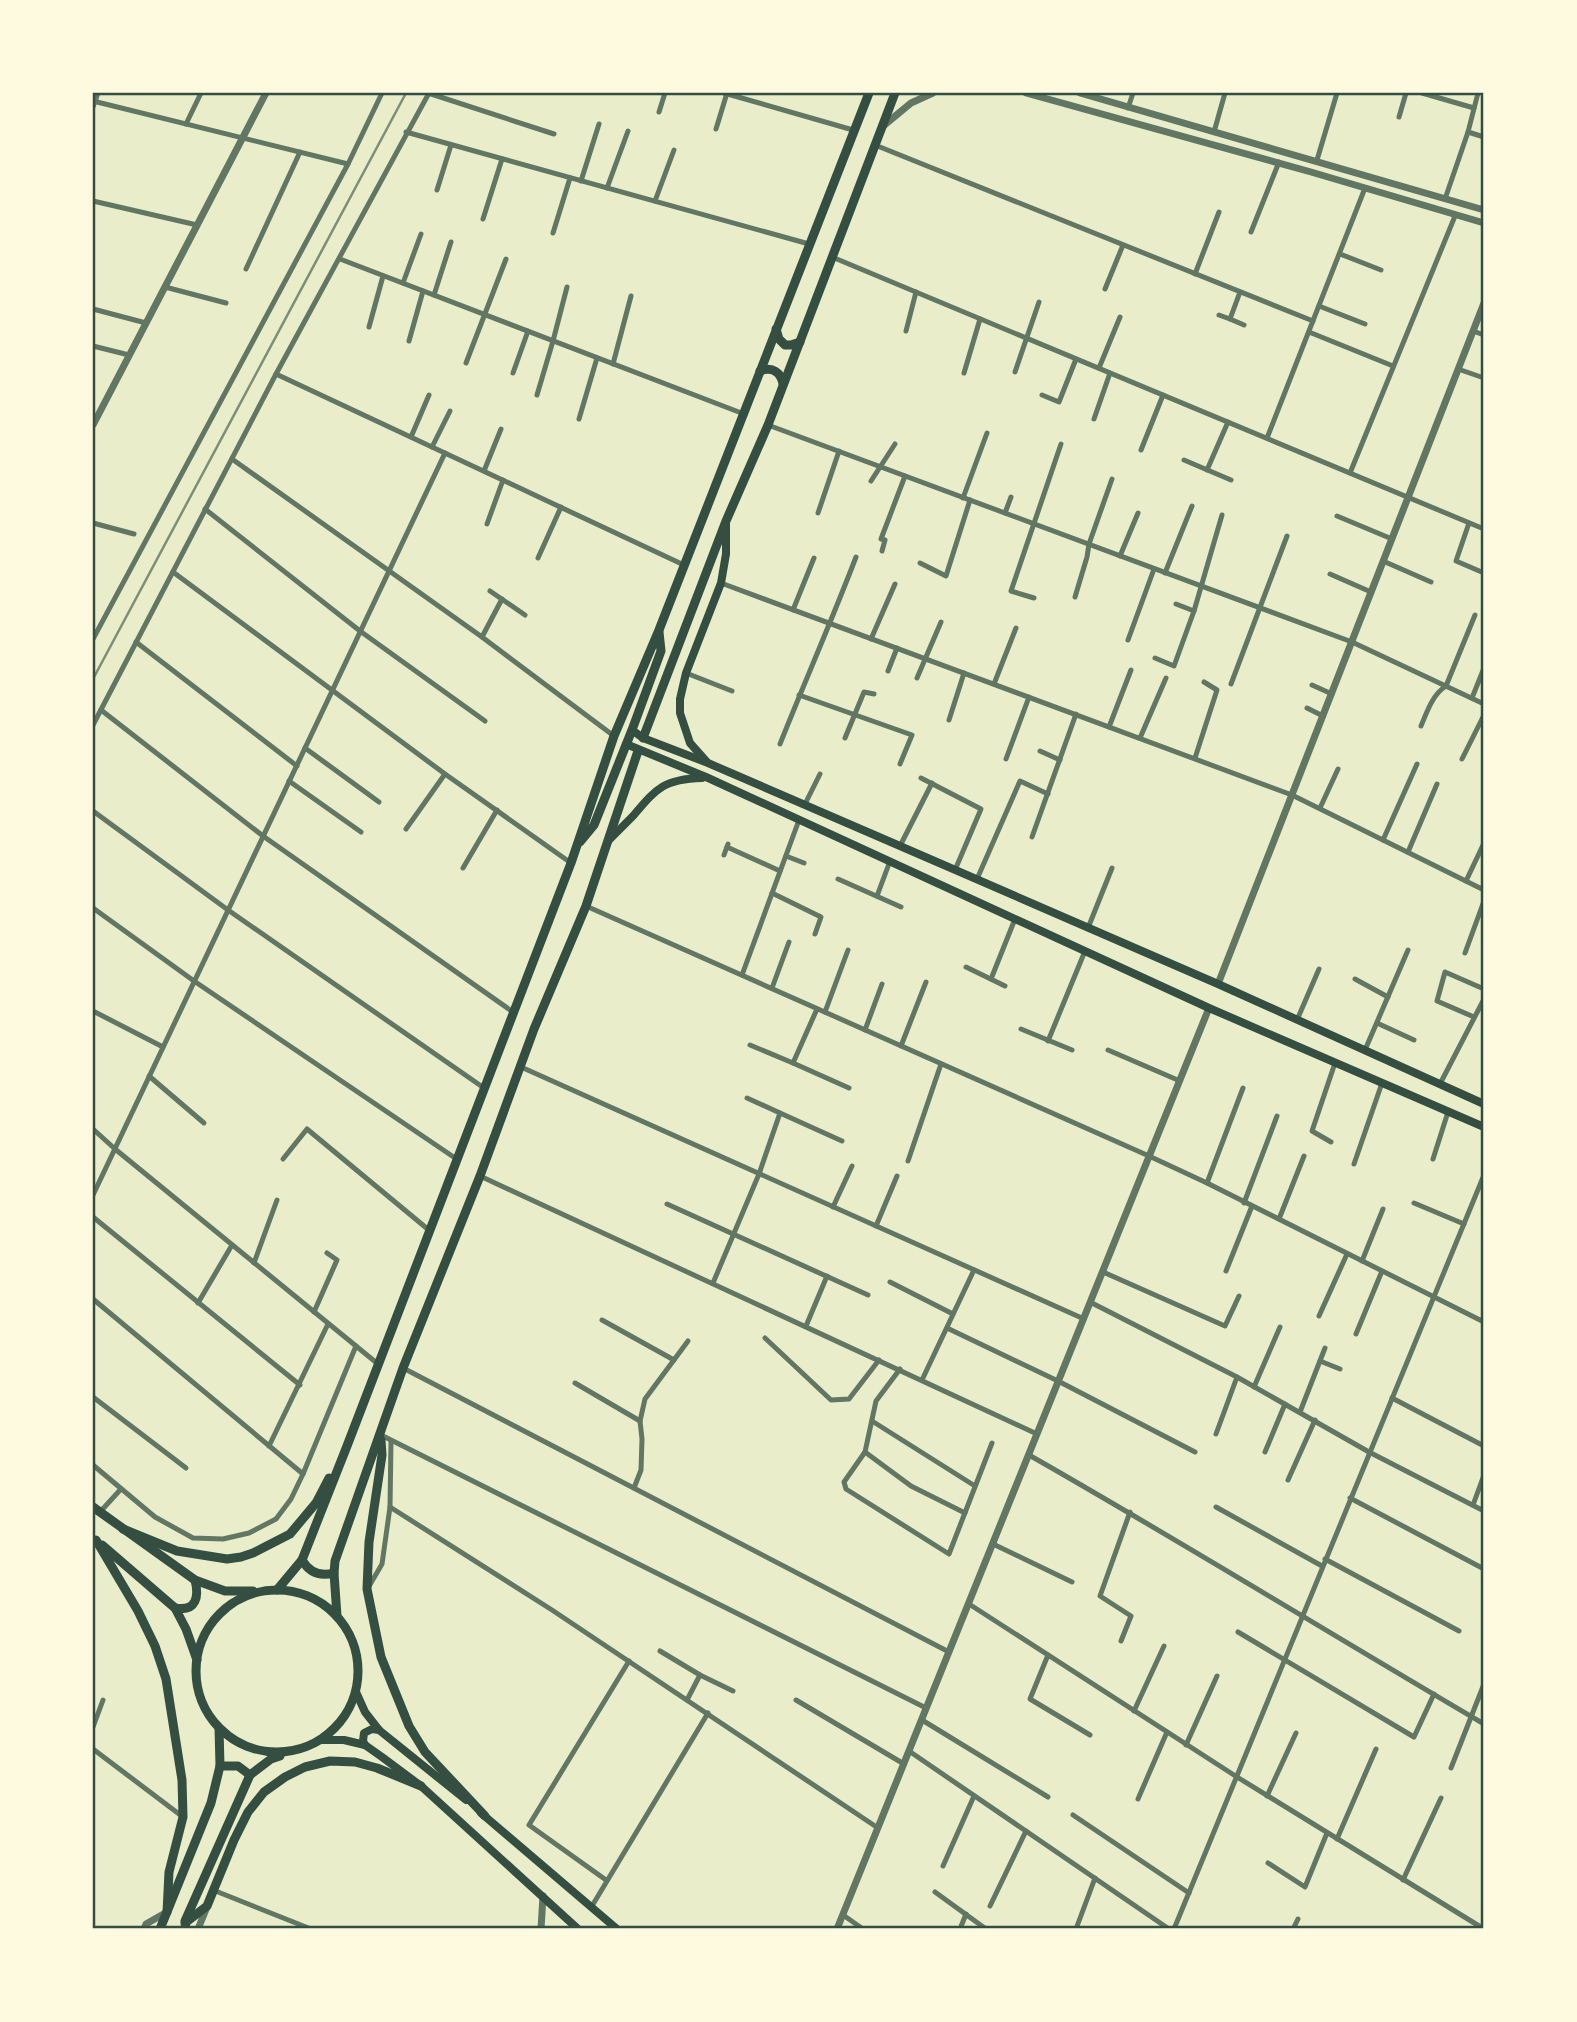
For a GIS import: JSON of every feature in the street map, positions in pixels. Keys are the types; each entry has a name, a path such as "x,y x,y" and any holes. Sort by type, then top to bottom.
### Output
{"main road":[{"path":"277,1590 302,1560 458,1160 570,863 614,736 659,630 869,93"},
{"path":"337,1616 335,1561 403,1368 480,1176 534,1029 586,906 638,751 726,521 768,425 895,93"},
{"path":"776,329 779,339 785,345 800,342"},
{"path":"760,371 771,369 777,372 782,377 783,384"},
{"path":"708,763 690,743 680,713 680,699 686,673 721,583 726,554 726,521"},
{"path":"575,849 594,825 632,730 661,651 659,630"},
{"path":"632,730 643,738 805,804 1218,984 1484,1104"},
{"path":"626,744 706,777 1209,1008 1484,1127"},
{"path":"607,842 654,790 688,778 706,777"},
{"path":"381,1435 382,1455 369,1542 367,1590 381,1657 410,1726 425,1752 485,1815"},
{"path":"123,1529 177,1551 205,1557 227,1559 253,1553 290,1534 302,1521 316,1503 347,1446"},
{"path":"96,1510 195,1580 225,1591 277,1590 300,1593 320,1602 337,1616 352,1639 358,1665 356,1692 349,1711 337,1727 322,1740 271,1759 250,1775 184,1927"},
{"path":"94,1539 176,1608 197,1660"},
{"path":"94,1539 138,1611 155,1646 166,1679 182,1780 183,1817 169,1872 167,1912"},
{"path":"302,1560 307,1568 316,1573 334,1573"},
{"path":"176,1608 189,1607 196,1601 198,1594 195,1580"},
{"path":"262,1591 247,1595 229,1605 214,1619 203,1637 197,1660 197,1685 205,1708 219,1728 236,1742 257,1750 279,1753 301,1750"},
{"path":"356,1692 365,1712 379,1730 485,1815 617,1929"},
{"path":"160,1929 211,1803 220,1766 219,1728"},
{"path":"365,1745 364,1733 372,1729 379,1730"},
{"path":"322,1740 344,1740 365,1745 421,1786 578,1929"},
{"path":"184,1927 207,1906 248,1812 264,1791 285,1777 305,1767 330,1761 355,1762 421,1786"},
{"path":"220,1766 238,1766 250,1775"}],"street":[{"path":"98,93 93,103 348,164"},
{"path":"186,124 201,93"},
{"path":"94,420 266,93"},
{"path":"93,639 348,164 382,93"},
{"path":"93,725 276,374 428,93 554,134"},
{"path":"659,112 665,93"},
{"path":"716,128 725,93 853,130"},
{"path":"882,128 911,103 933,93"},
{"path":"1026,93 1279,162 1484,223"},
{"path":"1080,93 1484,210"},
{"path":"1128,108 1133,93"},
{"path":"1214,132 1225,93"},
{"path":"1317,160 1337,93"},
{"path":"1399,117 1406,93"},
{"path":"1422,93 1474,108"},
{"path":"1445,199 1478,93"},
{"path":"581,181 599,124"},
{"path":"607,188 628,131"},
{"path":"406,132 809,244"},
{"path":"1468,132 1484,137"},
{"path":"437,190 451,145"},
{"path":"875,145 1313,321"},
{"path":"655,201 674,150"},
{"path":"246,269 300,152"},
{"path":"483,219 502,159"},
{"path":"1251,232 1279,162"},
{"path":"553,233 570,178"},
{"path":"1267,439 1365,188"},
{"path":"93,201 197,225"},
{"path":"1195,274 1219,212"},
{"path":"1350,473 1455,216"},
{"path":"403,283 421,234"},
{"path":"434,295 451,242"},
{"path":"1105,289 1122,245"},
{"path":"1340,254 1381,270"},
{"path":"832,257 1484,530"},
{"path":"340,259 744,414"},
{"path":"466,363 506,259"},
{"path":"369,327 383,276"},
{"path":"165,287 226,303"},
{"path":"537,395 567,287"},
{"path":"408,341 423,291"},
{"path":"906,331 916,292"},
{"path":"1230,319 1240,292"},
{"path":"613,364 631,296"},
{"path":"1015,372 1039,302"},
{"path":"1218,984 1484,303"},
{"path":"1319,306 1365,324"},
{"path":"93,309 146,323"},
{"path":"1219,315 1244,325"},
{"path":"1099,368 1120,317"},
{"path":"964,373 980,319"},
{"path":"513,373 528,331"},
{"path":"1473,331 1484,335"},
{"path":"1309,332 1394,366"},
{"path":"93,346 129,355"},
{"path":"579,419 597,358"},
{"path":"1042,396 1062,403 1076,359"},
{"path":"1458,369 1484,378"},
{"path":"1094,419 1110,373"},
{"path":"276,374 684,565"},
{"path":"411,437 429,395"},
{"path":"1141,450 1163,395"},
{"path":"432,447 450,411"},
{"path":"1208,470 1227,422"},
{"path":"768,425 1352,642 1484,704"},
{"path":"484,471 501,429"},
{"path":"963,498 988,433"},
{"path":"871,481 895,444"},
{"path":"1034,598 1011,591 1062,444"},
{"path":"818,513 839,451"},
{"path":"93,1195 445,453"},
{"path":"232,459 482,637 614,736"},
{"path":"1184,460 1231,480"},
{"path":"882,551 885,540 881,538 905,476"},
{"path":"1075,597 1089,544 1112,479"},
{"path":"486,524 503,480"},
{"path":"1005,513 1011,497"},
{"path":"920,563 946,576 970,500"},
{"path":"1165,573 1192,506"},
{"path":"538,558 561,507"},
{"path":"205,509 360,631 485,721"},
{"path":"1121,556 1138,513"},
{"path":"1155,658 1174,666 1194,611 1222,515"},
{"path":"1337,516 1392,539"},
{"path":"93,523 134,534"},
{"path":"1469,523 1456,561 1484,573"},
{"path":"1231,684 1287,536"},
{"path":"780,744 856,557"},
{"path":"793,610 814,558"},
{"path":"1383,561 1431,582"},
{"path":"1128,640 1154,569"},
{"path":"173,572 445,774 570,863"},
{"path":"1330,574 1371,592"},
{"path":"721,583 1292,795 1484,890"},
{"path":"872,639 895,584"},
{"path":"489,592 526,615"},
{"path":"482,637 502,599"},
{"path":"1176,604 1194,611"},
{"path":"1421,726 1433,698 1446,686 1475,615"},
{"path":"917,678 941,622"},
{"path":"994,684 1016,628"},
{"path":"136,642 297,766"},
{"path":"888,671 897,648"},
{"path":"1472,698 1484,668"},
{"path":"1109,727 1131,670"},
{"path":"686,673 732,691"},
{"path":"949,720 964,673"},
{"path":"1140,738 1166,678"},
{"path":"1195,758 1217,690 1204,682"},
{"path":"1312,685 1332,694"},
{"path":"845,738 863,692 874,694"},
{"path":"799,695 912,735 900,764"},
{"path":"1006,759 1029,697"},
{"path":"1307,708 1323,716"},
{"path":"101,710 263,836 513,1012"},
{"path":"1032,836 1076,714"},
{"path":"1462,759 1484,715"},
{"path":"305,748 379,802"},
{"path":"1040,751 1060,760"},
{"path":"1383,840 1417,764"},
{"path":"1320,808 1338,769"},
{"path":"406,829 445,774"},
{"path":"805,804 820,774"},
{"path":"920,778 981,809 955,870"},
{"path":"978,880 1020,780 1048,794"},
{"path":"289,781 361,832"},
{"path":"900,846 932,783"},
{"path":"1408,852 1437,784"},
{"path":"463,868 497,810"},
{"path":"93,811 228,910 484,1088"},
{"path":"742,975 799,820"},
{"path":"1466,881 1484,843"},
{"path":"724,855 728,846 780,871"},
{"path":"786,856 804,863"},
{"path":"877,896 890,862"},
{"path":"1088,928 1112,868"},
{"path":"838,879 901,907"},
{"path":"772,892 821,917 815,934"},
{"path":"1465,953 1484,901"},
{"path":"586,906 1149,1156 1484,1322"},
{"path":"93,908 194,981 458,1160"},
{"path":"991,979 1016,919"},
{"path":"772,988 789,942"},
{"path":"825,1012 848,950"},
{"path":"1365,1050 1408,950"},
{"path":"1048,1041 1085,951"},
{"path":"966,967 1005,986"},
{"path":"1297,1020 1319,969"},
{"path":"1475,1017 1437,1001 1445,972 1484,989"},
{"path":"1355,979 1388,997"},
{"path":"901,1046 926,982"},
{"path":"865,1030 882,984"},
{"path":"1440,1084 1484,999"},
{"path":"837,1929 1209,1008"},
{"path":"793,1063 817,1009"},
{"path":"93,1011 163,1047"},
{"path":"1377,1023 1414,1040"},
{"path":"1021,1029 1072,1050"},
{"path":"750,1045 849,1088"},
{"path":"1108,1050 1180,1081"},
{"path":"1331,1142 1312,1131 1335,1063"},
{"path":"908,1161 941,1064"},
{"path":"521,1066 1083,1320"},
{"path":"149,1076 204,1124"},
{"path":"1354,1164 1382,1083"},
{"path":"1207,1183 1243,1088"},
{"path":"747,1098 842,1141"},
{"path":"1433,1159 1448,1111"},
{"path":"713,1283 759,1174 780,1113"},
{"path":"1244,1203 1277,1116"},
{"path":"93,1129 378,1364"},
{"path":"284,1159 307,1129 430,1231"},
{"path":"1279,1219 1304,1156"},
{"path":"833,1207 852,1166"},
{"path":"909,1751 1171,1929 1189,1893 1484,1175"},
{"path":"480,1176 1037,1434"},
{"path":"876,1226 897,1176"},
{"path":"254,1263 277,1200"},
{"path":"1414,1203 1464,1224"},
{"path":"667,1204 868,1295"},
{"path":"1226,1271 1251,1206"},
{"path":"1362,1261 1382,1209"},
{"path":"93,1217 300,1385"},
{"path":"198,1303 232,1245"},
{"path":"314,1312 337,1260 327,1253"},
{"path":"1320,1316 1347,1254"},
{"path":"922,1380 974,1270"},
{"path":"1356,1335 1382,1271"},
{"path":"1103,1272 1225,1326 1239,1296"},
{"path":"806,1326 827,1276"},
{"path":"890,1282 953,1314"},
{"path":"93,1298 303,1475"},
{"path":"1090,1302 1237,1377 1369,1452 1484,1511"},
{"path":"602,1320 674,1360"},
{"path":"269,1446 328,1324"},
{"path":"1254,1387 1280,1326"},
{"path":"947,1328 1058,1381 1195,1452"},
{"path":"765,1338 831,1401 849,1399 879,1360"},
{"path":"634,1488 641,1470 640,1421 645,1399 688,1341"},
{"path":"93,1465 155,1517 192,1538 223,1539 249,1533 276,1520 290,1499 303,1475 356,1346"},
{"path":"1300,1412 1325,1348"},
{"path":"1320,1361 1340,1369"},
{"path":"403,1368 949,1652"},
{"path":"900,1369 876,1401 865,1452 844,1482 846,1489 949,1554 992,1443"},
{"path":"1216,1434 1237,1377"},
{"path":"575,1383 640,1421"},
{"path":"93,1397 186,1468"},
{"path":"1392,1398 1484,1446"},
{"path":"1265,1452 1285,1404"},
{"path":"1288,1480 1315,1420"},
{"path":"872,1421 975,1486"},
{"path":"381,1435 926,1708"},
{"path":"367,1590 382,1564 390,1507 391,1441"},
{"path":"865,1452 911,1486 965,1513"},
{"path":"1029,1455 1130,1512 1301,1617 1484,1724"},
{"path":"1473,1505 1484,1475"},
{"path":"96,1510 121,1489"},
{"path":"1350,1498 1484,1569"},
{"path":"390,1507 552,1610 878,1828"},
{"path":"1216,1507 1459,1631"},
{"path":"1121,1641 1131,1616 1100,1596 1130,1512"},
{"path":"993,1544 1072,1582"},
{"path":"969,1604 1186,1745 1484,1929"},
{"path":"1238,1632 1414,1738 1434,1694"},
{"path":"1134,1711 1164,1646"},
{"path":"660,1651 733,1691"},
{"path":"1048,1655 1030,1699 1090,1735"},
{"path":"607,1880 529,1825 629,1661"},
{"path":"687,1700 700,1675"},
{"path":"1186,1745 1217,1676"},
{"path":"1451,1768 1484,1684"},
{"path":"93,1727 103,1700"},
{"path":"796,1700 904,1764"},
{"path":"592,1906 708,1713"},
{"path":"922,1720 1048,1797"},
{"path":"1138,1799 1167,1732"},
{"path":"1267,1796 1296,1733"},
{"path":"93,1749 183,1817"},
{"path":"1337,1839 1376,1749"},
{"path":"943,1866 974,1796"},
{"path":"1403,1880 1441,1798"},
{"path":"1073,1815 1189,1893"},
{"path":"990,1906 1026,1831"},
{"path":"1268,1863 1305,1886 1327,1833"},
{"path":"1076,1929 1095,1878"},
{"path":"213,1890 311,1929"},
{"path":"935,1892 986,1929"},
{"path":"541,1929 543,1896"},
{"path":"198,1929 207,1906"},
{"path":"144,1929 146,1924 167,1912"},
{"path":"960,1929 966,1914"},
{"path":"843,1915 863,1929"},
{"path":"1293,1929 1298,1919"}],"railway":[{"path":"93,679 406,93"}]}
